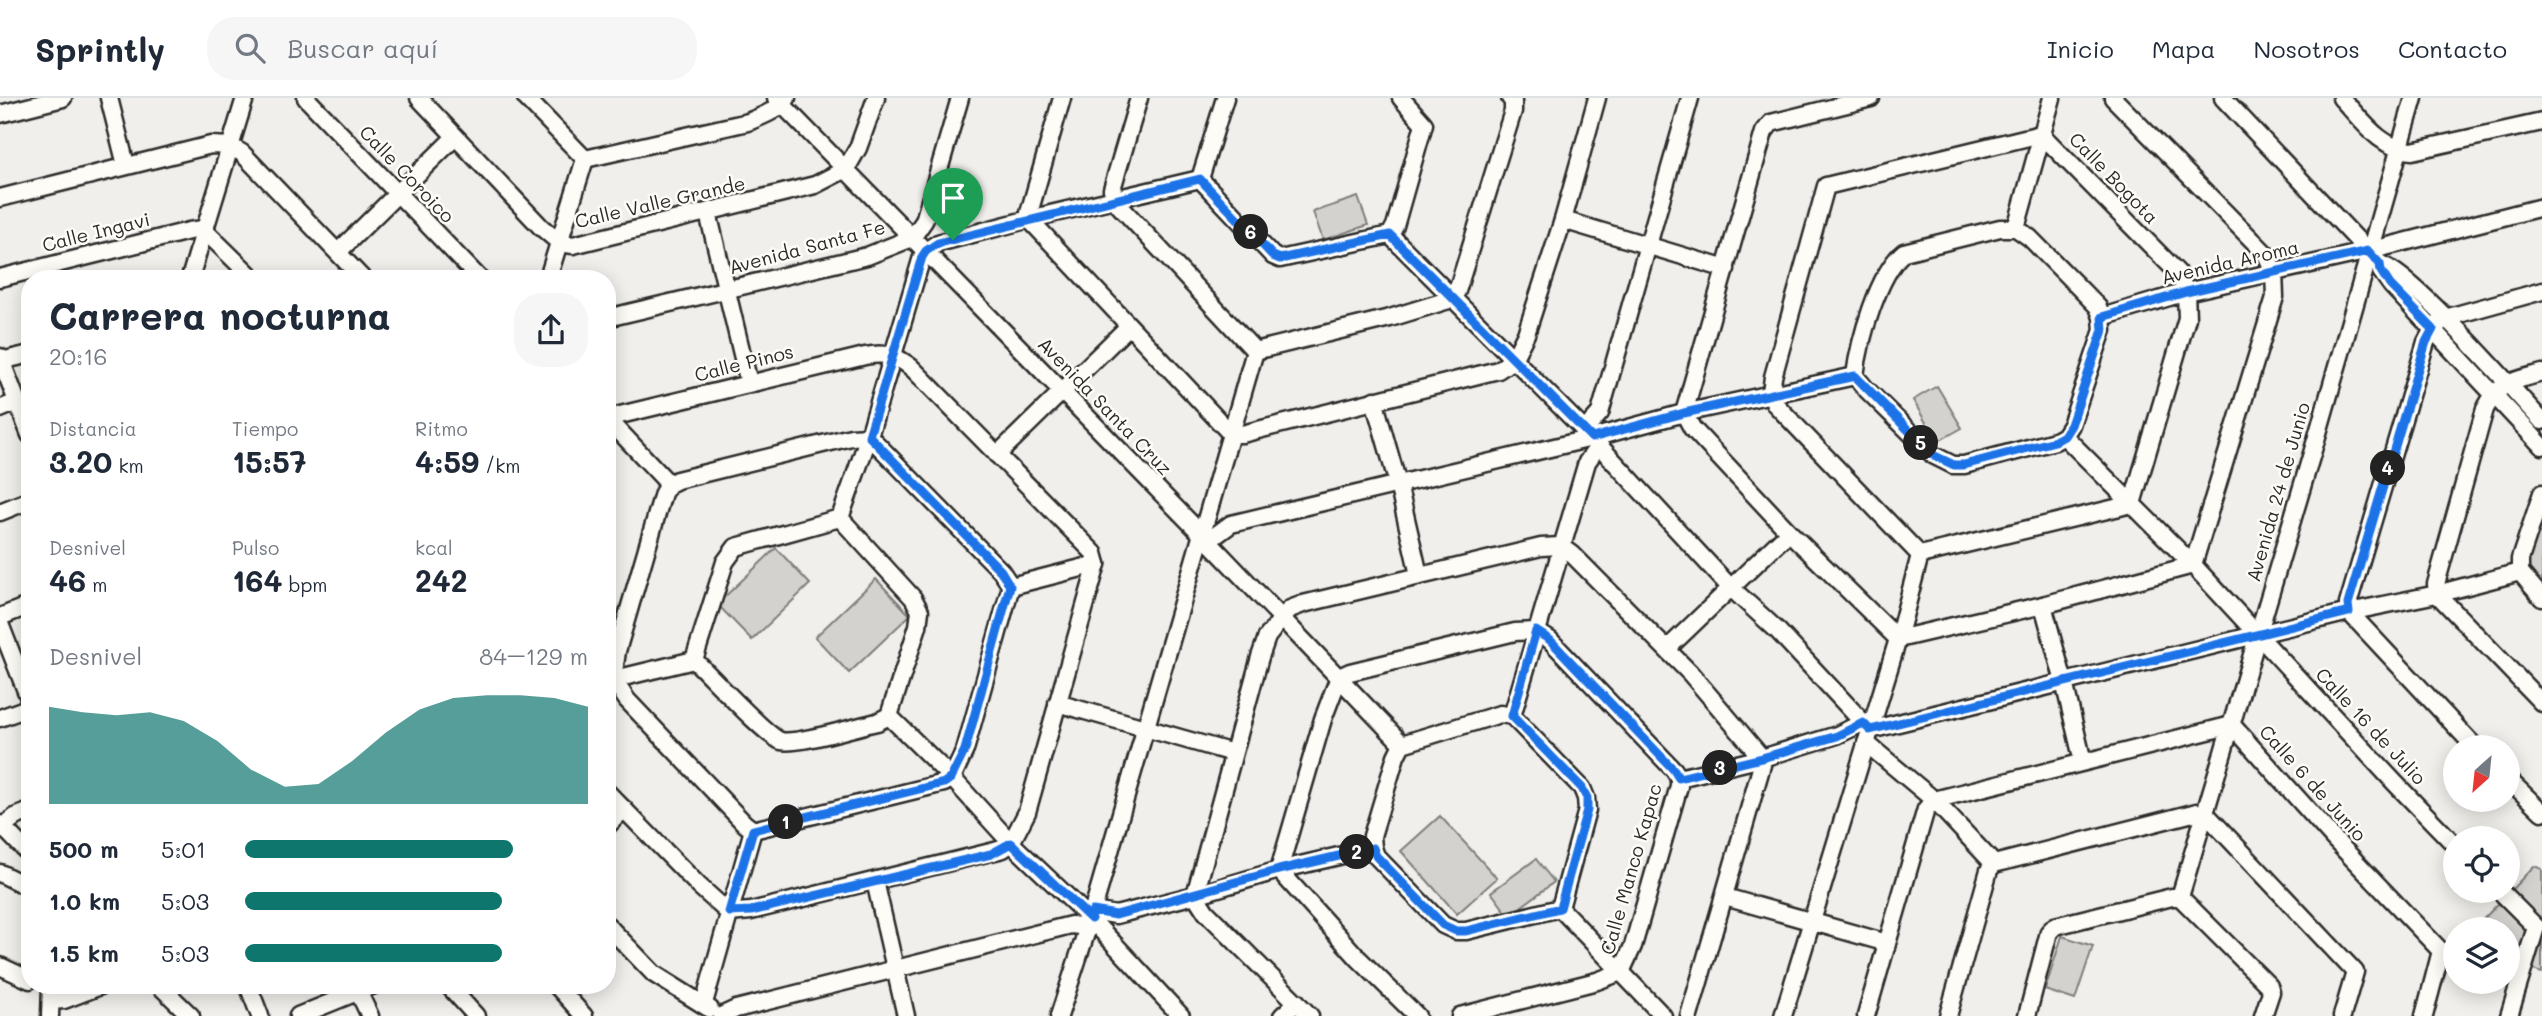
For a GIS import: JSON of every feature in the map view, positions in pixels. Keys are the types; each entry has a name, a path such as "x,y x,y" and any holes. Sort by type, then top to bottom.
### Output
{"street":[{"path":"0,114 29,102 63,98"},
{"path":"109,98 126,166"},
{"path":"192,270 245,98"},
{"name":"Calle Coroico","path":"306,98 471,270"},
{"name":"Calle Valle Grande","path":"419,98 541,227 560,243 581,244 815,186 846,169"},
{"path":"526,98 585,159"},
{"path":"846,169 858,148 876,98"},
{"name":"Avenida Santa Fe","path":"616,316 867,257 912,238 924,221 960,98"},
{"path":"1029,219 1062,98"},
{"path":"1139,98 1112,189 1114,200 1255,351"},
{"path":"1200,179 1225,98"},
{"path":"1200,179 1273,256 1280,259 1390,235 1395,226 1424,124 1401,98"},
{"path":"1255,351 1452,299 1457,291 1513,111 1513,101 1510,98"},
{"path":"1029,219 1231,434 1242,434 1498,370 1513,360 1526,334 1563,220 1597,98"},
{"path":"1512,716 1690,98"},
{"path":"1871,98 1771,124 1764,132 1684,413 1692,428 1789,532 1898,639"},
{"path":"2016,228 2052,98"},
{"path":"1898,639 2193,565 2275,296 2274,272 2266,254 2113,98"},
{"path":"2223,98 2380,264 2392,268 2445,318 2542,421"},
{"path":"2341,98 2385,144 2398,150 2412,151 2542,122"},
{"name":"Avenida 24 de Junio","path":"2180,897 2414,98"},
{"path":"585,159 748,122 768,114 781,100"},
{"name":"Avenida Santa Cruz","path":"781,100 1402,744"},
{"name":"Calle Bogota","path":"1771,393 1773,377 1826,187 2041,134 2178,273 2186,292"},
{"path":"338,252 456,137"},
{"path":"0,198 211,145 230,146 242,153 355,270"},
{"path":"551,270 585,159"},
{"path":"840,518 869,436 918,266 926,251 938,243 1029,219 1200,179"},
{"name":"Avenida Aroma","path":"2102,317 2186,292 2368,251 2542,206"},
{"path":"708,213 749,383"},
{"path":"1563,220 1727,269"},
{"path":"2000,228 2016,228 2030,238 2098,307 2102,317 2103,330 2071,425 2064,436 1964,465 1954,465 1933,455 1855,376 1878,292 1894,261 1904,252 2000,228"},
{"path":"203,229 245,270"},
{"name":"Calle Ingavi","path":"32,270 203,229"},
{"path":"1390,235 1592,438 1730,587 1778,631 1866,732 1994,864"},
{"path":"2380,264 2381,271 2390,285 2542,446"},
{"name":"Calle Ingavi","path":"0,278 21,273"},
{"path":"2464,735 2349,612 2348,604 2426,342 2433,329 2445,318 2542,291"},
{"path":"1920,555 2132,504 2187,318 2186,292"},
{"path":"997,455 1128,327"},
{"path":"1059,1016 1091,919 1146,727 1205,537 1255,351"},
{"path":"616,801 699,886 729,912 751,911 991,854 1011,843 1027,812 1097,564 1094,553 912,368 893,354"},
{"name":"Calle Pinos","path":"616,418 865,355 893,354"},
{"path":"21,356 1,359 21,412"},
{"path":"2542,373 2506,382 2493,394 2481,423 2436,584 2437,594 2542,703"},
{"path":"1205,537 1231,524 1592,438 1684,413 1855,376"},
{"path":"1771,393 1775,404 1920,555"},
{"path":"1374,400 1398,484 1419,575"},
{"path":"0,409 17,402"},
{"path":"616,428 669,484"},
{"path":"616,655 663,493 669,484 851,437 869,436 992,562 1010,586"},
{"name":"Calle 16 de Julio","path":"2064,436 2193,565 2443,832"},
{"path":"2542,493 2520,559 2520,572 2542,598"},
{"path":"0,512 21,504"},
{"path":"694,660 725,562 736,547 840,518"},
{"path":"694,660 766,730 781,741 877,722 889,716 911,650 920,611 900,582 840,518"},
{"path":"1667,649 1789,532"},
{"path":"1310,1016 1206,912 1195,895 1267,637 1290,609 1303,604 1541,547 1561,546 1667,649 1751,742 1762,758 1725,897 1689,1016"},
{"path":"1783,1016 1866,732 1898,639 1920,555"},
{"path":"1010,586 1097,564"},
{"path":"1279,870 1323,719 1339,677 1516,632 1536,631 1550,640 1679,778 1837,736 1866,732 2520,572"},
{"path":"616,688 744,824 753,830 944,783 951,778 965,750 1010,586"},
{"path":"2042,605 2083,762"},
{"path":"0,617 21,609"},
{"path":"0,624 21,678"},
{"path":"616,679 694,660"},
{"path":"1056,704 1233,753"},
{"path":"0,718 21,710"},
{"path":"1500,714 1512,716 1582,788 1587,798 1587,810 1560,908 1466,931 1456,931 1443,925 1376,856 1372,836 1402,744 1500,714"},
{"path":"889,716 1011,843 1091,919 1181,1016"},
{"name":"Calle 6 de Junio","path":"1934,800 2232,725 2334,839 2441,951 2424,1016"},
{"name":"Calle Manco Kapac","path":"1460,1016 1597,981 1621,972 1633,946 1679,786 1679,778"},
{"path":"2520,791 2542,812"},
{"path":"1866,1016 1926,809 1934,800"},
{"path":"616,817 624,809"},
{"path":"1948,1016 1989,870 1994,864 2197,812 2206,814 2355,972 2342,1016"},
{"path":"21,815 1,826 21,846"},
{"path":"616,934 654,974 709,1010 729,912 753,830"},
{"path":"721,1016 736,1009 1373,848"},
{"path":"1279,870 1358,958 1417,1016"},
{"path":"0,873 21,884"},
{"path":"875,881 906,1016"},
{"path":"1725,897 1887,943"},
{"path":"2026,1016 2049,932 2055,926 2172,897 2180,897 2269,986 2271,992 2263,1016"},
{"path":"2509,1016 2539,926 2513,903"},
{"path":"1560,908 1663,1016"},
{"path":"0,966 21,976"},
{"path":"50,995 64,1000 80,994"},
{"path":"168,994 191,1016"},
{"path":"251,994 260,1016"},
{"path":"298,1016 344,994"},
{"path":"360,994 370,1016"},
{"path":"456,994 476,1016"},
{"path":"563,994 584,1016"},
{"path":"1282,1016 1297,1002"}],"shaded area":[{"path":"1358,197 1368,225 1323,240 1313,212"},
{"path":"1937,386 1962,428 1937,442 1913,400"},
{"path":"2542,516 2542,588 2526,570"},
{"path":"776,548 810,584 752,640 717,604"},
{"path":"876,579 910,615 849,673 815,637"},
{"path":"1440,816 1497,878 1457,914 1401,851"},
{"path":"1536,859 1554,882 1509,916 1491,892"},
{"path":"2534,866 2542,869 2542,973 2520,966 2520,917 2485,917 2499,903 2520,903 2520,881"},
{"path":"2062,936 2093,946 2075,1000 2045,990"}],"route":[{"path":"1200,179 1273,256 1280,259 1390,235 1592,438 1684,413 1855,376 1933,455 1954,465 1964,465 2055,441 2064,436 2071,425 2103,330 2102,317 2186,292 2368,251 2380,264 2381,271 2390,285 2433,329 2426,342 2389,464 2348,604 2349,612 1870,730 1863,723 1837,736 1679,778 1550,640 1536,631 1512,716 1582,788 1587,798 1587,810 1560,908 1466,931 1456,931 1443,925 1376,856 1373,848 1279,870 1116,915 1093,911 1091,919 1011,843 991,854 751,911 729,912 753,830 944,783 958,767 965,750 1010,586 1001,571 869,436 918,266 926,251 938,243 953,240 1029,219 1200,179"}]}
